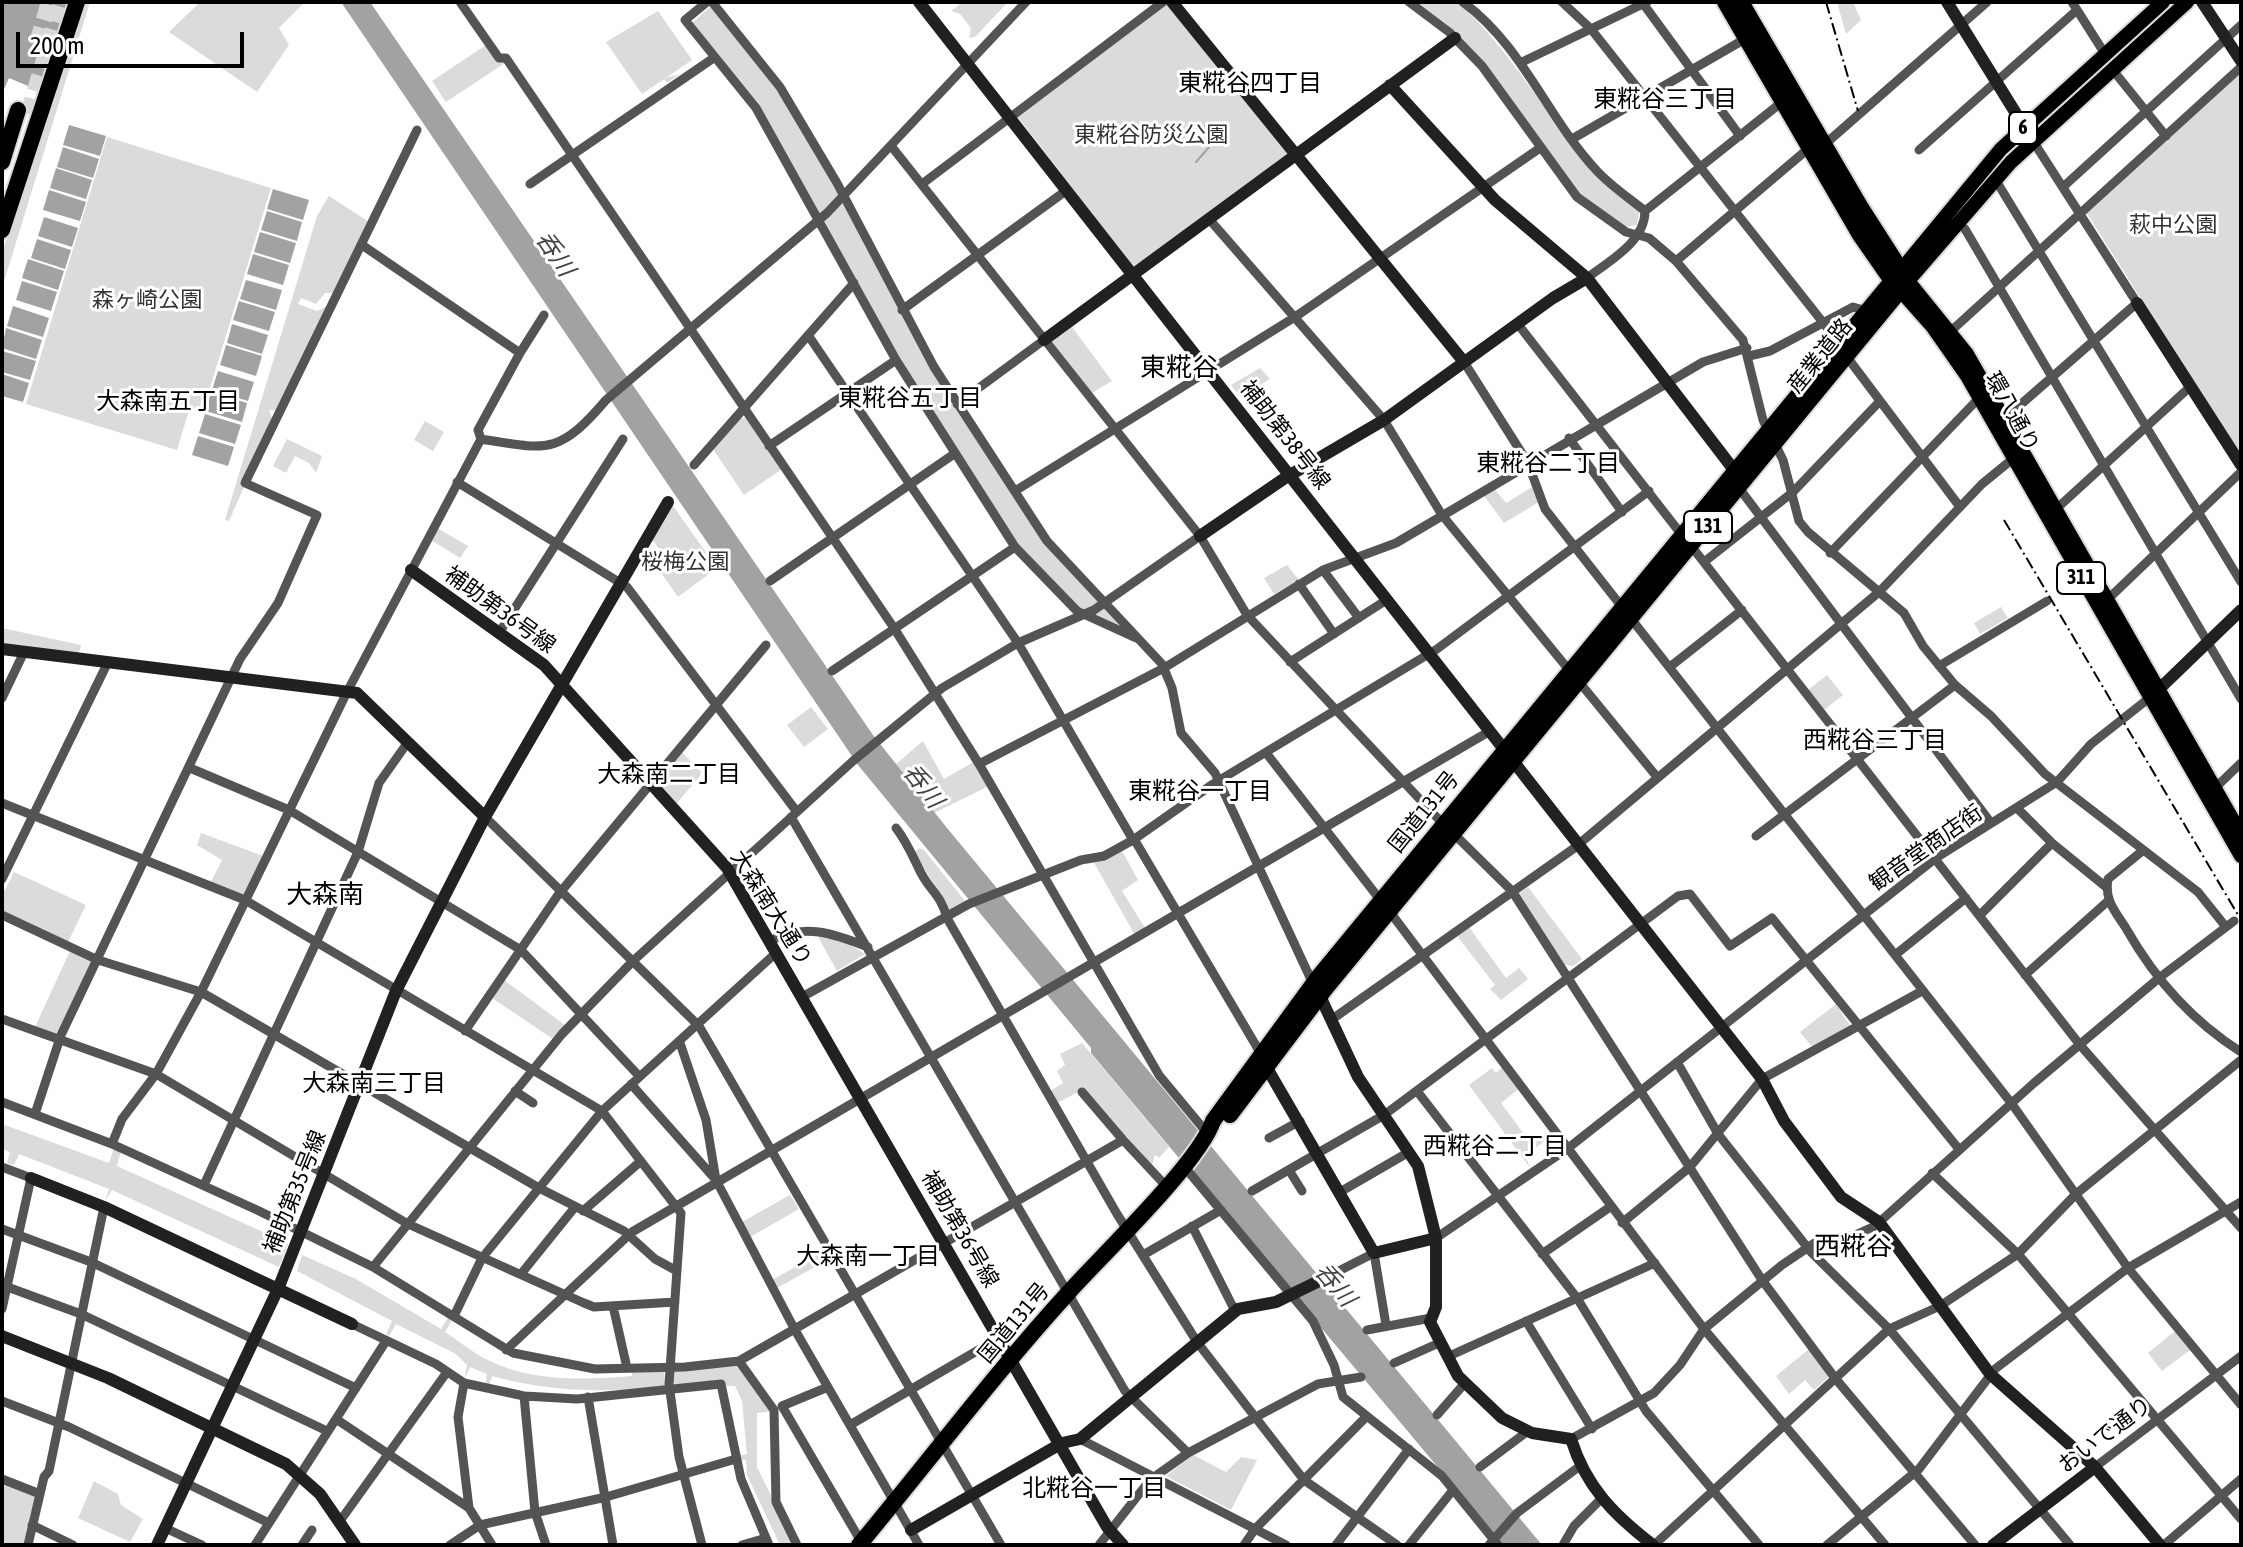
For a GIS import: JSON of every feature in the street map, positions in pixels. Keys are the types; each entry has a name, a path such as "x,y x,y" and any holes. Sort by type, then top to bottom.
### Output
{"highway":[{"path":"2,230 77,2"},
{"name":"環八通り","path":"1725,2 1782,102 1816,147"},
{"name":"環八通り","path":"1741,2 1860,235 1900,281"},
{"path":"2,162 23,112 2,197"},
{"name":"産業道路","path":"1509,756 1686,540 1734,470 1768,428 1844,351 1867,311 1900,281"},
{"name":"産業道路","path":"1686,540 1739,488 1775,446 1900,281"},
{"name":"国道131号","path":"861,1544 1068,1293 1166,1186 1316,990 1509,756"}],"main road":[{"name":"産業道路","path":"1900,281 1980,171 2163,2"},
{"name":"産業道路","path":"1900,281 2033,141 2187,2"},
{"name":"環八通り","path":"1900,281 1951,331 2004,419 2017,456 2241,856"},
{"name":"環八通り","path":"1900,281 1948,347 2055,510 2107,600 2153,694 2241,834"}],"street":[{"path":"460,2 499,58 506,58 894,628 979,764 1159,1075 1207,1136"},
{"path":"1139,640 1084,614 1039,576 1015,547 896,360 854,283 824,216 756,108 685,20 708,2 780,87 844,196 902,310 957,404 1047,541 1150,648 1164,668 1181,733 1219,782 1358,1077 1418,1166 1436,1238 1436,1307 1431,1318 1439,1343 1465,1383 1502,1418 1528,1431 1571,1439 1640,1402 1661,1387 1704,1329 1762,1280 1822,1238 1853,1236 1879,1222 1958,1148 2159,978 2230,924 2198,892 2141,852 2057,782 1955,685 1923,646 1911,622 1830,553 1799,521 1793,492 1756,398 1748,352 1676,261 1639,234 1626,232 1577,197 1499,88 1455,38 1409,2"},
{"name":"補助第38号線","path":"919,2 1722,1027 1762,1079 1784,1121 1841,1197 1879,1222"},
{"path":"481,439 541,448 570,438 606,400 824,216 1026,2"},
{"path":"922,184 1163,2"},
{"path":"1172,2 1464,362 1528,463 1545,509 2012,1104 2128,1268 2241,1405"},
{"path":"1463,2 1482,16 1520,63 1598,172 1645,211"},
{"path":"1562,2 1591,29 1844,351 1960,507"},
{"path":"1947,2 2241,465"},
{"path":"1676,261 1987,2"},
{"path":"2202,2 2241,61"},
{"path":"1520,63 1644,3 1740,136"},
{"path":"1919,150 2075,6 2105,54"},
{"path":"2063,187 2241,25"},
{"path":"957,404 1455,38"},
{"path":"1572,139 1745,39"},
{"path":"530,184 715,57"},
{"path":"1951,331 2241,67"},
{"path":"2112,69 2166,136"},
{"path":"1390,85 1483,187 1587,278 1734,470"},
{"path":"373,1267 582,1013 633,961 878,739 936,692 1018,643 1105,604 1291,474 1384,420 1517,323 1587,278 1639,234 1645,211 1782,102"},
{"path":"35,1114 60,1041 98,960 234,678 240,659 278,603 317,515 245,483 417,130"},
{"path":"892,147 1200,536 1247,615 1401,783 1512,891 1762,1280 1835,1378 1975,1545"},
{"path":"1015,491 1295,317 1540,148"},
{"path":"1995,179 2241,582"},
{"path":"902,310 1067,190"},
{"path":"1209,219 1384,420 1442,515 1657,777"},
{"path":"1957,223 1965,229 2241,699"},
{"path":"362,245 520,353"},
{"path":"694,465 854,283"},
{"path":"2004,419 2137,303"},
{"path":"979,764 1164,668 1323,570 1396,543 1594,423 1703,362 1748,352 1770,351 1853,307 1867,311"},
{"path":"112,1144 122,1119 156,1074 201,992 347,692 481,439 478,430 544,315"},
{"path":"1517,323 2080,1045 2241,1228"},
{"path":"808,335 1018,643 1179,913 1374,1253 1386,1325"},
{"path":"769,446 896,360"},
{"path":"2055,510 2191,386"},
{"path":"1830,553 1979,398"},
{"path":"1704,562 1793,492 1880,401"},
{"path":"1569,438 1622,512"},
{"path":"499,633 623,439"},
{"path":"770,581 954,454"},
{"path":"1331,1020 1579,844 1879,592 1960,507 2017,456"},
{"path":"2107,600 2241,472"},
{"path":"457,482 620,583 716,705 794,815 1130,1398 1188,1453"},
{"path":"1739,488 1759,519 1991,823"},
{"path":"802,997 870,951 947,918 1001,890 1104,856 1133,839 1219,782 1430,653 1649,491"},
{"name":"補助第35号線","path":"157,1545 278,1289 396,991 485,817 668,502"},
{"path":"832,671 1015,547"},
{"name":"補助第36号線","path":"411,570 544,665 561,685"},
{"path":"1323,570 1359,618"},
{"path":"1299,584 1334,634"},
{"path":"1290,662 1388,599"},
{"path":"1939,666 2047,601"},
{"path":"1671,666 1742,610"},
{"path":"2153,694 2241,610"},
{"path":"465,1031 561,891 766,645"},
{"path":"2,649 347,692 364,699 699,1026 1001,1545"},
{"path":"2,698 24,652"},
{"path":"2,879 107,664"},
{"name":"大森南大通り","path":"561,685 730,873 860,1098"},
{"path":"1756,836 1955,685"},
{"name":"観音堂商店街","path":"1436,1238 1567,1149 1936,858 2057,782 2091,744 2153,694"},
{"path":"506,1350 630,1233 716,1180 1490,731"},
{"path":"204,1185 358,852 379,783 408,742"},
{"path":"1267,754 1488,1038 1610,1207 1704,1329 1885,1545"},
{"path":"2214,789 2241,763"},
{"path":"190,768 289,810 521,950 639,1076"},
{"path":"2,803 245,900 602,1111 681,1213 669,1386 682,1472 702,1545"},
{"path":"2017,808 2052,843 2106,887"},
{"path":"896,828 908,842 923,877 942,897 947,918 1002,1015 1126,1228 1197,1342 1304,1480 1397,1545"},
{"path":"1980,915 2052,843"},
{"path":"2141,852 2108,879 2108,901 2139,953 2181,1005 2241,1052"},
{"path":"1252,1191 1384,1115 1678,896 1690,894 1730,946 1772,918 1958,1148"},
{"path":"1895,955 1966,898"},
{"path":"2025,975 2108,901"},
{"path":"2,915 98,960 201,992 539,1188 630,1233 655,1259 677,1271"},
{"path":"454,1316 482,1258 602,1111 699,1026 785,933 816,930 870,951"},
{"path":"1622,1223 1690,1167 1762,1079 1922,991"},
{"path":"2,1019 156,1074 408,1224 594,1307 675,1302"},
{"path":"680,1043 706,1120 716,1180"},
{"path":"1571,1439 1580,1466 1601,1499 1617,1517 1653,1545 1889,1329 1940,1306 2018,1254 2076,1194 2241,1060"},
{"path":"1677,1062 1718,1134 1808,1247 1889,1329 2070,1545"},
{"path":"631,1084 716,1180 795,1330 919,1545"},
{"path":"515,1091 533,1103"},
{"path":"1417,1091 1577,1298 1640,1402 1759,1545"},
{"path":"1082,1092 1166,1186"},
{"name":"補助第36号線","path":"860,1098 1109,1532 1123,1545"},
{"path":"2,1102 112,1144 373,1267 506,1350 568,1365 627,1368 669,1369 739,1361 1123,1140"},
{"path":"1269,1138 1300,1121"},
{"path":"1340,1192 1409,1152"},
{"path":"521,1274 579,1209 641,1161"},
{"path":"1184,1163 1313,1321 1343,1397 1409,1449 1453,1490 1494,1542 1517,1513 1580,1466"},
{"path":"2,1167 104,1207 352,1324 464,1383 524,1396 588,1397 669,1386 721,1384 736,1459 767,1542 742,1545"},
{"path":"1289,1170 1302,1191"},
{"path":"1932,1173 2018,1254 2241,1519"},
{"path":"2,1309 4,1286 31,1178"},
{"path":"1827,1545 1915,1473 1990,1374 2128,1268 2241,1202"},
{"path":"28,1545 49,1471 104,1207"},
{"path":"1542,1254 1610,1207"},
{"path":"1143,1255 1221,1210"},
{"path":"1879,1222 1990,1374 2095,1467 2162,1545 2241,1479"},
{"path":"1192,1226 1235,1311"},
{"path":"2,1229 91,1262 356,1388"},
{"path":"911,1530 1059,1445 1080,1439 1235,1311 1294,1295 1374,1253 1436,1238"},
{"path":"1447,1357 1655,1263"},
{"path":"4,1286 81,1314 327,1431"},
{"path":"613,1306 627,1368"},
{"path":"1367,1330 1431,1318"},
{"path":"1526,1321 1592,1429"},
{"path":"2,1336 70,1363 212,1428 300,1474 340,1521 355,1545"},
{"path":"850,1425 999,1338"},
{"path":"255,1545 386,1341"},
{"path":"1394,1363 1439,1343"},
{"name":"おいで通り","path":"1993,1545 2241,1356"},
{"path":"739,1361 778,1408 861,1544"},
{"path":"340,1521 447,1372"},
{"path":"1099,1545 1154,1477 1188,1453 1318,1384 1361,1377"},
{"path":"464,1383 458,1417 469,1508"},
{"path":"1437,1415 1465,1383"},
{"path":"778,1408 828,1387"},
{"path":"524,1396 535,1512 546,1545"},
{"path":"588,1397 613,1545"},
{"path":"2,1401 58,1422 269,1523"},
{"path":"778,1408 776,1502 797,1545"},
{"path":"1244,1545 1255,1529 1367,1416"},
{"path":"336,1419 469,1508 492,1545"},
{"path":"1480,1467 1528,1431"},
{"path":"1080,1439 1286,1545"},
{"path":"1336,1545 1409,1449"},
{"path":"450,1545 480,1525 606,1497 682,1472 736,1459"},
{"path":"2,1479 40,1494"},
{"path":"1409,1545 1453,1490"},
{"path":"1563,1545 1574,1526 1601,1499"},
{"path":"32,1525 73,1545"},
{"path":"165,1528 202,1545"},
{"path":"302,1545 312,1530"}],"green space":[{"path":"80,2 90,2 2,288 2,253"},
{"path":"200,2 305,2 279,28 289,45 257,92 169,32"},
{"path":"963,2 1008,2 975,37 969,38 971,28 960,14 951,11"},
{"path":"1415,2 1458,2 1475,18 1574,146 1639,212 1637,225 1625,227 1579,194 1485,64 1445,23"},
{"path":"1837,2 1853,2 1861,20 1846,34"},
{"name":"東糀谷防災公園","path":"1165,3 1288,152 1288,156 1138,266 1133,266 1017,116"},
{"path":"712,5 777,85 1016,499 1137,638 1084,613 1016,546 907,374 756,106 692,23"},
{"path":"658,11 692,60 666,78 680,74 667,83 664,79 642,94 606,42"},
{"path":"489,43 508,61 446,102 432,81"},
{"name":"萩中公園","path":"2241,73 2241,457 2086,212"},
{"name":"森ヶ崎公園","path":"107,137 271,188 203,411 190,407 177,450 26,404"},
{"path":"329,196 369,222 334,293 325,293 316,304 301,298 298,304 317,311 327,306 278,411 269,410 273,421 229,521 225,520 317,216"},
{"path":"1072,327 1112,381 1092,393 1052,342"},
{"path":"1260,368 1270,379 1240,397 1231,385"},
{"path":"739,418 747,418 782,469 744,495 713,449"},
{"path":"425,421 444,432 433,451 414,440"},
{"path":"287,439 322,456 316,473 309,463 295,456 286,473 273,466"},
{"path":"1492,486 1506,503 1532,487 1539,502 1504,523 1482,493"},
{"name":"桜梅公園","path":"671,503 717,568 678,597 655,564 662,553 651,538"},
{"path":"437,528 468,546 460,558 431,540"},
{"path":"1287,565 1299,580 1274,594 1264,578"},
{"path":"2001,607 2008,618 1980,634 1974,623"},
{"path":"2,628 81,645 79,653 2,644"},
{"path":"1827,675 1843,695 1824,710 1808,690"},
{"path":"811,707 828,729 804,747 787,725"},
{"path":"923,741 944,779 977,760 991,785 934,813 896,764"},
{"path":"682,752 701,772 677,803 658,782"},
{"path":"201,833 266,857 245,900 209,886 222,860 197,845"},
{"path":"919,848 924,850 965,901 948,912 915,852"},
{"path":"1121,849 1138,880 1122,891 1145,928 1135,935 1093,861"},
{"path":"14,872 86,905 68,942 2,911 2,896"},
{"path":"1528,887 1582,959 1573,966 1560,964 1516,896"},
{"path":"1469,927 1506,978 1519,968 1528,979 1501,1000 1490,989 1495,985 1457,936"},
{"path":"817,935 848,943 865,954 837,971"},
{"path":"70,951 92,961 56,1034 35,1027"},
{"path":"504,980 565,1025 553,1039 492,998"},
{"path":"1836,1004 1851,1027 1813,1048 1800,1032"},
{"path":"1082,1043 1169,1147 1159,1158 1155,1155 1152,1166 1078,1092 1057,1103 1050,1091 1063,1083 1057,1071 1065,1065 1060,1054"},
{"path":"1505,1065 1520,1088 1501,1103 1532,1145 1552,1130 1554,1134 1525,1156 1531,1169 1469,1085 1492,1068 1496,1073"},
{"path":"2,1124 109,1163 114,1148 121,1151 117,1166 288,1244 279,1267 112,1190 105,1201 109,1189 19,1154 14,1165 7,1163 10,1152 2,1149"},
{"path":"790,1195 799,1209 750,1237 742,1222"},
{"path":"824,1251 829,1259 777,1288 772,1280"},
{"path":"302,1255 356,1279 441,1329 449,1316 453,1318 445,1332 477,1354 505,1367 558,1378 632,1376 632,1371 664,1370 665,1387 578,1390 537,1386 492,1376 489,1386 485,1386 487,1374 470,1367 464,1380 467,1365 456,1354 396,1324 389,1336 386,1334 392,1321 297,1271"},
{"path":"2175,1331 2190,1350 2162,1371 2148,1353"},
{"path":"1809,1349 1829,1377 1814,1390 1805,1380 1789,1394 1776,1376"},
{"path":"740,1366 773,1411 757,1413 757,1467 795,1545 780,1545 747,1475 746,1460 740,1460 739,1456 747,1454 742,1401 735,1386 671,1386 671,1371"},
{"path":"1193,1455 1226,1472 1241,1457 1257,1460 1231,1510 1166,1476"},
{"path":"2,1479 40,1494 29,1545 2,1545"},
{"path":"94,1481 118,1494 121,1505 143,1519 130,1542 78,1518"}],"shaded area":[{"path":"2,2 73,2 40,91 9,78 2,94"},
{"path":"341,2 370,2 873,735 1542,1545 1503,1545 1091,1053 1091,1048 858,765"},
{"path":"69,125 106,136 100,156 63,145"},
{"path":"63,147 99,159 93,178 57,167"},
{"path":"56,168 92,180 86,199 50,188"},
{"path":"273,189 309,200 303,220 267,209"},
{"path":"49,190 86,202 80,221 43,210"},
{"path":"267,211 302,222 297,241 261,230"},
{"path":"44,217 78,228 72,247 38,236"},
{"path":"260,232 296,243 290,263 254,252"},
{"path":"37,239 71,250 65,269 31,258"},
{"path":"253,254 289,265 283,285 247,274"},
{"path":"28,259 64,271 58,290 22,278"},
{"path":"246,280 282,290 276,310 240,299"},
{"path":"22,281 57,292 51,311 16,300"},
{"path":"239,301 275,312 269,331 233,320"},
{"path":"13,306 49,318 43,337 7,326"},
{"path":"232,324 268,335 262,354 227,343"},
{"path":"6,328 42,340 36,359 2,348"},
{"path":"226,345 262,356 256,376 220,365"},
{"path":"2,351 36,361 30,380 2,372"},
{"path":"218,371 254,382 248,401 212,390"},
{"path":"2,374 29,383 23,402 2,396"},
{"path":"211,392 247,403 242,422 206,411"},
{"path":"205,414 241,425 235,444 199,433"},
{"path":"198,436 234,447 228,466 192,455"}],"waterway":[{"path":"1196,162 1210,146 1207,141 1210,132 1205,126"}],"tunnel":[{"path":"37,43 49,2"},
{"path":"28,114 61,2"}],"railway":[{"path":"1826,2 1858,111"},
{"path":"2004,520 2241,920"}],"district":[{"name":"東糀谷四丁目","path":"1250,83"},
{"name":"東糀谷三丁目","path":"1665,99"},
{"name":"東糀谷","path":"1179,368"},
{"name":"東糀谷五丁目","path":"910,398"},
{"name":"大森南五丁目","path":"168,401"},
{"name":"東糀谷二丁目","path":"1548,463"},
{"name":"西糀谷三丁目","path":"1875,740"},
{"name":"大森南二丁目","path":"669,774"},
{"name":"東糀谷一丁目","path":"1200,791"},
{"name":"大森南","path":"325,895"},
{"name":"大森南三丁目","path":"374,1083"},
{"name":"西糀谷二丁目","path":"1495,1146"},
{"name":"西糀谷","path":"1853,1247"},
{"name":"大森南一丁目","path":"868,1256"},
{"name":"北糀谷一丁目","path":"1094,1488"}],"water label":[{"name":"呑川","path":"555,254"},
{"name":"呑川","path":"923,786"},
{"name":"呑川","path":"1335,1285"}]}
